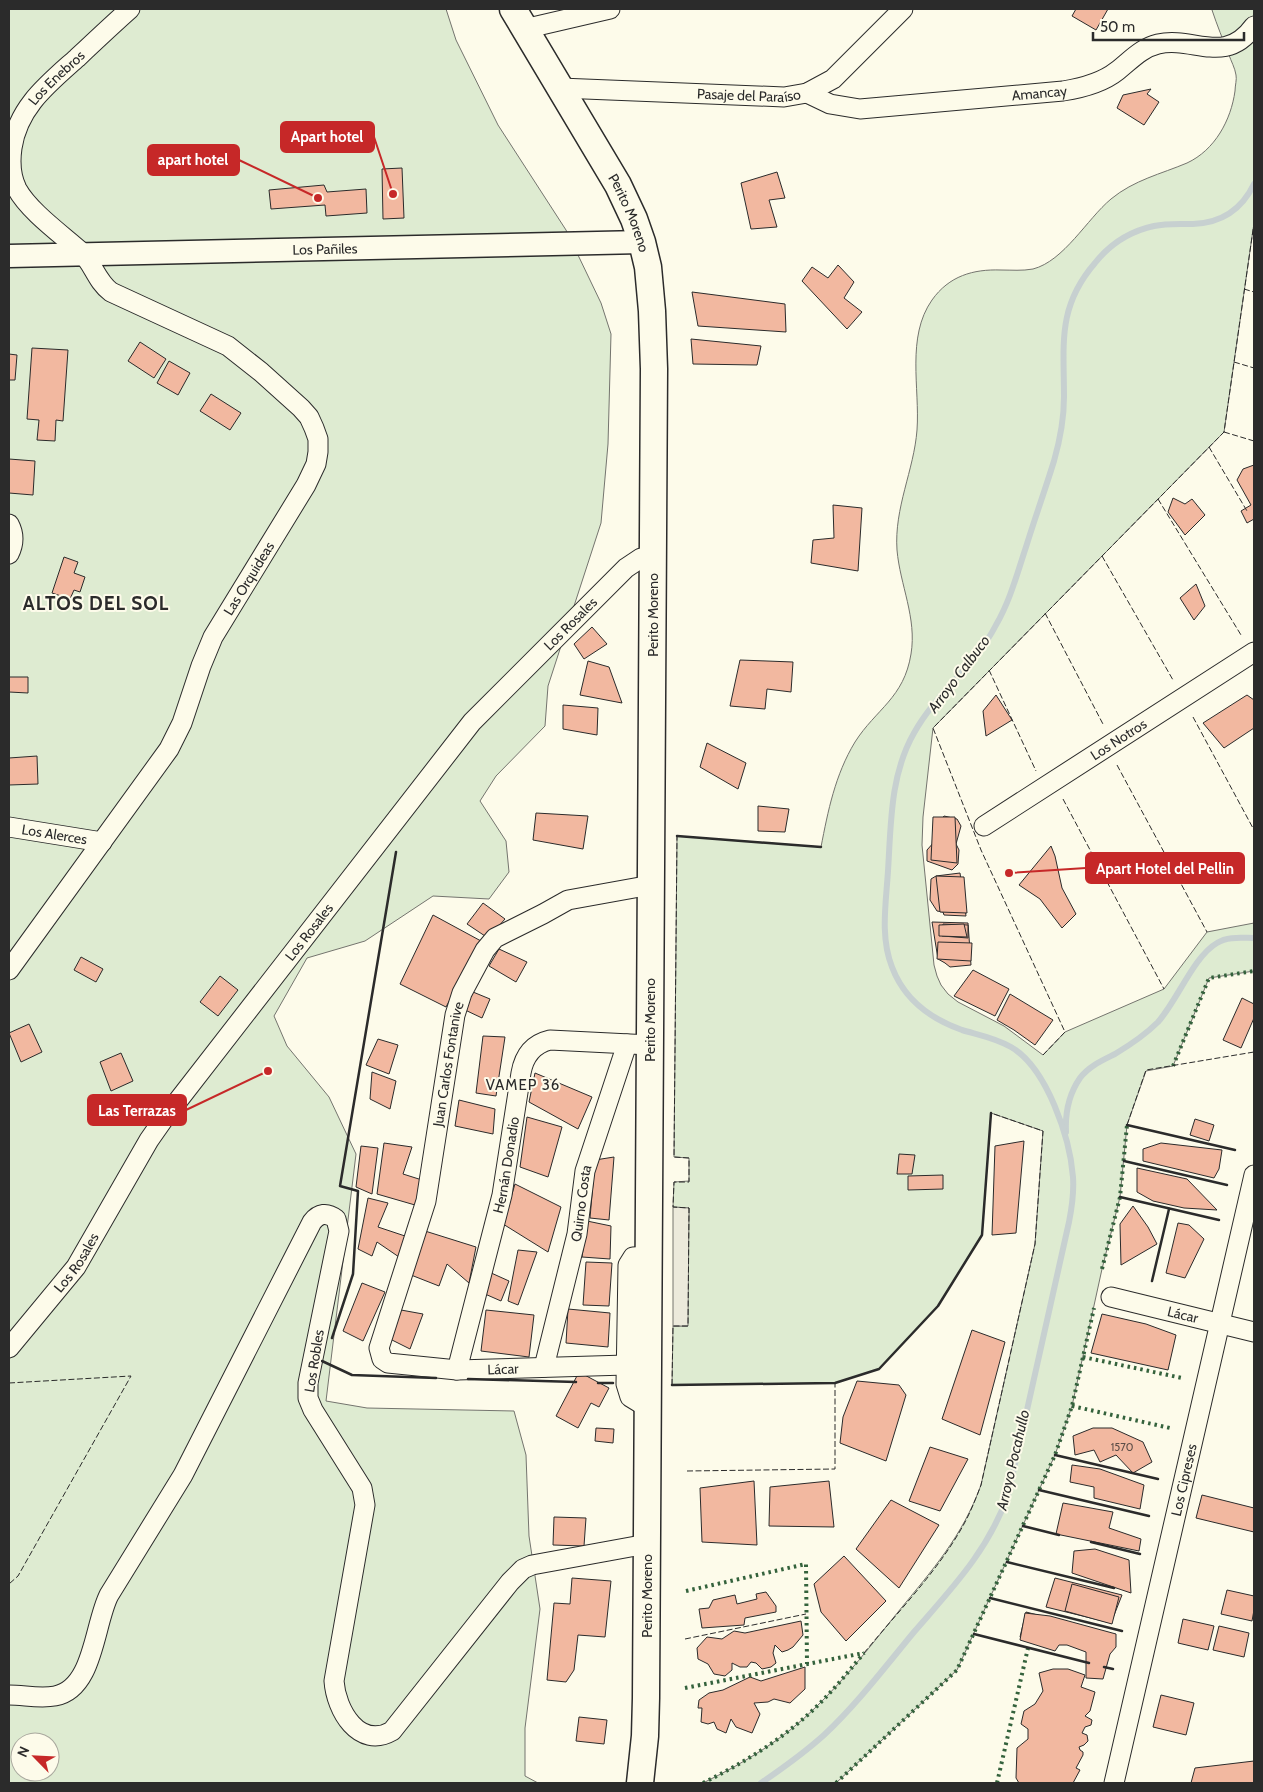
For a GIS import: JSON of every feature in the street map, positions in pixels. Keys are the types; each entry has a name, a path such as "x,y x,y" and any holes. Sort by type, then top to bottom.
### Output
{"main road":[{"name":"Perito Moreno","path":"519,19 624,196 642,242 648,274 654,340 651,885 639,1045 649,1256 646,1710 640,1783"}],"street":[{"name":"Los Enebros","path":"85,255 22,197 13,177 11,166 13,143 20,122 39,93 130,9"},
{"path":"519,19 610,9"},
{"name":"Pasaje del Paraíso","path":"560,88 784,97 807,93 833,79 903,9"},
{"name":"Amancay","path":"807,93 830,104 860,109 1077,89 1116,72 1142,51 1158,44 1170,43 1203,47 1224,47 1234,44 1243,38 1254,26"},
{"name":"Los Pañiles","path":"9,256 642,242"},
{"name":"Las Orquideas","path":"9,970 169,750 182,724 201,666 214,637 311,475 316,464 318,446 314,428 309,417 251,363 214,339 111,292 104,287 96,276 85,255"},
{"path":"9,524 14,535 9,554"},
{"name":"Los Rosales","path":"9,1348 76,1267 149,1140 160,1125 472,722 626,568 641,558 653,556"},
{"name":"Los Notros","path":"984,826 1254,652"},
{"name":"Los Alerces","path":"9,827 102,842"},
{"name":"Juan Carlos Fontanive","path":"382,1359 379,1352 380,1344 426,1201 455,1015 462,993 485,950 495,938 568,900 651,885"},
{"name":"Hernán Donadio","path":"457,1370 502,1195 524,1060 538,1044 550,1040 639,1045"},
{"name":"Quirno Costa","path":"544,1368 577,1234 585,1172 639,1045"},
{"name":"Los Cipreses","path":"1114,1783 1254,1176"},
{"name":"Los Robles","path":"9,1695 57,1696 71,1689 82,1677 109,1595 183,1475 312,1222 321,1214 329,1214 336,1219 339,1231 308,1383 308,1398 313,1410 362,1488 365,1505 334,1681 340,1703 353,1726 372,1736 386,1734 392,1730 510,1582 523,1569 541,1562 647,1544"},
{"path":"648,1408 633,1400 627,1393 626,1365 628,1265 633,1257 649,1256"},
{"name":"Lácar","path":"1111,1296 1254,1332"},
{"name":"Lácar","path":"382,1359 392,1364 457,1370 626,1365"}],"green space":[{"path":"9,9 446,9 456,40 498,125 566,230 601,303 611,334 608,444 601,523 548,686 545,726 496,776 480,801 506,841 509,872 489,899 433,896 365,941 307,958 274,1016 287,1046 329,1097 356,1154 326,1401 367,1408 514,1411 526,1455 529,1536 540,1609 525,1728 525,1776 538,1783 9,1783"},
{"path":"1254,9 1254,223 1224,432 933,728 923,817 922,845 934,965 941,985 958,1002 1004,1026 1043,1055 1065,1032 1164,989 1207,932 1254,923 1254,971 1209,978 1173,1066 1146,1071 1127,1125 1120,1197 1072,1406 1055,1455 957,1670 836,1783 703,1783 763,1750 791,1730 827,1696 848,1673 946,1552 965,1521 981,1485 1035,1244 1043,1131 991,1113 982,1235 938,1306 879,1369 835,1383 672,1385 673,1326 687,1326 689,1208 673,1207 674,1182 689,1181 689,1158 674,1157 677,836 821,847 833,793 842,767 855,742 896,692 902,682 911,654 912,627 899,563 897,534 898,519 917,430 917,346 924,314 932,300 946,285 962,276 991,270 1029,270 1044,265 1065,249 1102,207 1120,192 1138,182 1187,163 1206,150 1220,133 1230,113 1236,78 1234,67 1212,10"}],"shaded area":[{"path":"673,1207 689,1208 688,1326 673,1326"}],"building":[{"path":"1076,9 1108,9 1096,30 1072,16"},
{"path":"1151,89 1147,94 1159,102 1144,125 1117,108 1123,95"},
{"path":"402,168 404,218 383,219 382,169"},
{"path":"777,172 785,198 769,200 777,227 751,229 741,183"},
{"path":"324,185 327,192 366,189 367,213 326,216 325,205 271,209 269,190"},
{"path":"838,265 854,282 844,298 862,312 847,329 802,281 812,267 828,278"},
{"path":"692,292 785,304 786,332 698,326"},
{"path":"691,339 761,346 757,365 693,364"},
{"path":"140,342 166,359 154,378 128,361"},
{"path":"32,348 68,350 63,421 56,420 55,441 37,440 39,420 27,419"},
{"path":"9,354 17,355 15,380 9,380"},
{"path":"169,361 190,373 178,395 157,383"},
{"path":"211,394 241,413 230,430 200,411"},
{"path":"9,459 35,461 33,495 9,493"},
{"path":"1254,465 1254,519 1247,523 1241,511 1251,505 1237,480 1243,469"},
{"path":"1173,498 1185,504 1192,499 1205,515 1185,535 1168,512"},
{"path":"833,505 862,508 858,571 811,563 813,540 834,538"},
{"path":"64,557 78,562 74,573 85,577 80,592 74,590 70,599 52,593"},
{"path":"1196,584 1205,606 1194,620 1180,598"},
{"path":"592,627 607,644 584,659 574,644"},
{"path":"740,660 793,662 791,692 767,689 765,709 730,706"},
{"path":"588,661 609,667 622,703 580,695"},
{"path":"9,677 28,677 28,693 9,692"},
{"path":"996,695 1012,720 986,736 983,711"},
{"path":"1247,695 1254,700 1254,728 1224,748 1203,723"},
{"path":"563,705 598,708 597,735 563,729"},
{"path":"707,743 746,763 738,789 700,767"},
{"path":"37,756 38,784 9,785 9,758"},
{"path":"758,806 789,809 785,832 758,831"},
{"path":"536,813 588,816 583,849 533,840"},
{"path":"944,816 957,819 961,826 956,844 959,850 958,864 952,870 927,861 927,850 935,841 933,829"},
{"path":"933,817 955,817 957,863 931,860"},
{"path":"1051,846 1062,888 1076,914 1062,928 1040,899 1019,885"},
{"path":"960,873 966,916 944,915 943,912 937,911 930,900 931,879 936,876"},
{"path":"936,876 964,877 967,913 940,912"},
{"path":"483,903 505,919 488,938 467,924"},
{"path":"433,915 481,941 446,1007 400,984"},
{"path":"932,922 968,923 971,965 950,967 938,959"},
{"path":"943,924 968,925 968,938 942,936"},
{"path":"964,924 967,937 939,936 939,925"},
{"path":"938,942 972,943 971,961 937,959"},
{"path":"499,949 527,962 516,982 489,966"},
{"path":"81,957 103,969 96,982 74,970"},
{"path":"973,970 1009,989 995,1016 954,996"},
{"path":"220,976 238,990 218,1016 200,1002"},
{"path":"473,992 490,999 482,1018 463,1009"},
{"path":"1010,994 1053,1020 1035,1045 997,1020"},
{"path":"1242,998 1254,1004 1254,1018 1241,1048 1223,1040"},
{"path":"29,1024 42,1052 21,1062 9,1033"},
{"path":"483,1036 505,1037 496,1096 476,1093"},
{"path":"378,1039 398,1045 389,1074 366,1065"},
{"path":"121,1053 133,1081 111,1091 100,1062"},
{"path":"372,1072 396,1081 390,1109 370,1099"},
{"path":"535,1073 592,1097 578,1129 529,1102"},
{"path":"459,1100 495,1109 493,1134 455,1126"},
{"path":"527,1117 562,1127 548,1177 520,1167"},
{"path":"1195,1119 1214,1125 1209,1141 1190,1135"},
{"path":"1024,1141 1016,1233 992,1235 995,1146"},
{"path":"384,1143 412,1147 403,1174 422,1180 415,1205 377,1194"},
{"path":"1161,1143 1222,1150 1219,1169 1214,1178 1143,1161 1143,1149"},
{"path":"361,1146 378,1148 372,1194 356,1187"},
{"path":"899,1154 915,1155 912,1174 897,1174"},
{"path":"614,1157 609,1220 590,1218 595,1160"},
{"path":"1137,1168 1187,1179 1217,1210 1184,1208 1153,1201 1137,1192"},
{"path":"943,1175 943,1189 908,1190 908,1176"},
{"path":"515,1184 561,1207 548,1252 503,1224"},
{"path":"368,1198 388,1203 378,1227 408,1237 399,1257 377,1242 372,1256 358,1249"},
{"path":"1133,1206 1157,1244 1121,1265 1120,1224"},
{"path":"587,1221 611,1226 610,1259 582,1257"},
{"path":"1178,1223 1189,1225 1204,1239 1185,1278 1166,1273"},
{"path":"425,1231 476,1247 469,1283 447,1264 439,1286 411,1275"},
{"path":"518,1250 537,1252 518,1305 508,1301"},
{"path":"586,1262 612,1263 609,1306 583,1305"},
{"path":"489,1272 509,1281 501,1301 485,1294"},
{"path":"362,1283 385,1292 363,1341 343,1331"},
{"path":"568,1309 610,1313 608,1347 566,1343"},
{"path":"401,1310 423,1314 410,1349 388,1338"},
{"path":"486,1310 534,1315 529,1357 481,1351"},
{"path":"1102,1314 1146,1324 1176,1335 1168,1370 1091,1353"},
{"path":"972,1330 1005,1342 980,1435 942,1419"},
{"path":"579,1372 609,1388 599,1407 591,1403 578,1428 556,1416"},
{"path":"857,1381 899,1385 906,1395 886,1461 840,1443 843,1417"},
{"path":"596,1428 614,1429 613,1443 595,1441"},
{"path":"1093,1428 1112,1428 1143,1442 1152,1462 1133,1473 1116,1455 1100,1462 1094,1450 1075,1455 1073,1436"},
{"path":"930,1447 968,1459 940,1511 909,1501"},
{"path":"1072,1465 1100,1469 1144,1485 1140,1509 1094,1498 1094,1487 1070,1482"},
{"path":"754,1481 757,1545 702,1542 700,1488"},
{"path":"829,1481 834,1527 769,1526 770,1487"},
{"path":"1202,1495 1254,1508 1254,1532 1196,1518"},
{"path":"891,1500 939,1525 899,1588 856,1549"},
{"path":"1063,1503 1113,1512 1109,1528 1141,1539 1139,1551 1056,1534"},
{"path":"554,1517 586,1518 584,1546 553,1545"},
{"path":"1095,1549 1129,1560 1131,1593 1072,1573 1074,1551"},
{"path":"844,1556 886,1601 846,1641 821,1612 814,1584"},
{"path":"572,1578 611,1581 605,1637 578,1635 574,1670 566,1682 547,1680 554,1603 570,1604"},
{"path":"1055,1578 1122,1595 1111,1623 1046,1607"},
{"path":"1072,1584 1119,1597 1112,1624 1065,1611"},
{"path":"1227,1590 1254,1596 1252,1621 1221,1614"},
{"path":"766,1592 776,1606 776,1612 745,1618 744,1625 702,1628 699,1609 709,1608 713,1600 735,1595 737,1604 757,1599 756,1594"},
{"path":"1026,1612 1061,1621 1055,1646 1020,1637"},
{"path":"1025,1613 1050,1616 1116,1634 1116,1647 1110,1654 1103,1679 1086,1678 1086,1652 1067,1645 1059,1645 1055,1651 1020,1640"},
{"path":"1183,1619 1214,1626 1208,1650 1178,1643"},
{"path":"801,1621 803,1635 788,1650 782,1652 775,1645 773,1653 776,1663 771,1667 762,1669 756,1663 751,1662 747,1667 740,1667 732,1663 732,1670 725,1676 714,1674 708,1664 698,1659 697,1648 707,1637 722,1639 734,1631 745,1633"},
{"path":"1219,1626 1249,1633 1244,1657 1213,1650"},
{"path":"805,1667 805,1689 790,1703 774,1699 768,1702 754,1703 760,1714 752,1733 736,1727 731,1719 726,1733 717,1729 714,1722 708,1724 701,1722 702,1708 698,1708 699,1700 709,1693 723,1690 750,1677 761,1681"},
{"path":"1053,1669 1068,1669 1085,1675 1081,1687 1095,1692 1090,1711 1085,1716 1092,1720 1091,1725 1085,1727 1082,1733 1087,1735 1088,1741 1079,1747 1083,1755 1076,1768 1080,1770 1073,1783 1019,1783 1016,1778 1017,1748 1028,1739 1028,1729 1021,1724 1024,1711 1035,1704 1043,1691 1039,1673"},
{"path":"1161,1695 1194,1703 1186,1735 1153,1727"},
{"path":"579,1717 607,1720 604,1744 576,1741"},
{"path":"1254,1761 1254,1783 1191,1783 1195,1768"}],"waterway":[{"name":"Arroyo Calbuco","path":"761,1783 809,1748 848,1711 968,1568 990,1534 1008,1495 1072,1205 1073,1177 1062,1124 1046,1087 1035,1071 1024,1057 1011,1047 987,1037 962,1030 929,1014 911,998 892,967 886,944 885,908 891,818 900,766 906,749 923,719 987,640 1001,616 1009,597 1051,472 1058,445 1064,405 1065,327 1068,311 1083,279 1107,250 1129,235 1145,228 1159,225 1193,224 1213,221 1230,213 1237,207 1254,184"},
{"path":"1066,1132 1066,1117 1070,1097 1080,1078 1096,1064 1132,1043 1158,1022 1193,968 1209,949 1226,939 1254,938"}],"hedge":[{"path":"1173,1066 1209,978 1254,971"},
{"path":"1102,1269 1120,1197 1127,1125"},
{"path":"836,1783 957,1670 1055,1455 1072,1406 1094,1308"},
{"path":"1083,1357 1182,1378"},
{"path":"1072,1406 1170,1428"},
{"path":"686,1591 806,1564 807,1664"},
{"path":"997,1783 1028,1648"},
{"path":"685,1688 864,1653"},
{"path":"703,1783 776,1741 822,1702 864,1653"}],"fence":[{"path":"1043,1055 1065,1032 981,850 933,728 1224,432 1254,223"},
{"path":"1244,289 1254,292"},
{"path":"1234,362 1254,368"},
{"path":"1224,432 1254,441"},
{"path":"1209,447 1247,511"},
{"path":"1158,499 1241,635"},
{"path":"1102,556 1173,680"},
{"path":"1045,613 1104,726"},
{"path":"989,670 1036,771"},
{"path":"1193,717 1254,830"},
{"path":"1117,765 1207,932"},
{"path":"1063,799 1164,989"},
{"path":"672,1385 673,1326 688,1326 689,1208 673,1207 674,1182 689,1182 689,1158 674,1157 677,836"},
{"path":"1127,1125 1146,1070 1254,1052"},
{"path":"864,1653 939,1563 966,1520 981,1485 1035,1244 1043,1131 991,1113"},
{"path":"9,1383 131,1376 18,1576 9,1584"},
{"path":"687,1471 835,1469 835,1383"},
{"path":"685,1639 806,1614"}],"wall":[{"path":"677,836 821,847"},
{"path":"332,1338 353,1274 358,1191 340,1186 396,852"},
{"path":"672,1385 835,1383 879,1369 938,1306 982,1235 991,1113"},
{"path":"1127,1125 1235,1150"},
{"path":"1124,1161 1227,1185"},
{"path":"1120,1197 1219,1220"},
{"path":"1152,1281 1169,1209"},
{"path":"322,1361 352,1375 436,1378"},
{"path":"468,1379 576,1382"},
{"path":"598,1383 613,1383"},
{"path":"1055,1455 1158,1479"},
{"path":"1039,1490 1149,1516"},
{"path":"1023,1526 1059,1535"},
{"path":"1091,1542 1140,1554"},
{"path":"1007,1562 1114,1588"},
{"path":"990,1598 1122,1631"},
{"path":"974,1634 1089,1663"},
{"path":"1104,1667 1113,1669"}],"place":[{"name":"Apart hotel","path":"393,194"},
{"name":"apart hotel","path":"318,198"},
{"name":"Apart Hotel del Pellin","path":"1009,873"},
{"name":"Las Terrazas","path":"268,1071"}],"district":[{"name":"ALTOS DEL SOL","path":"96,603"},
{"name":"VAMEP 36","path":"523,1085"}],"water label":[{"name":"Arroyo Pocahullo","path":"1013,1460"}]}
